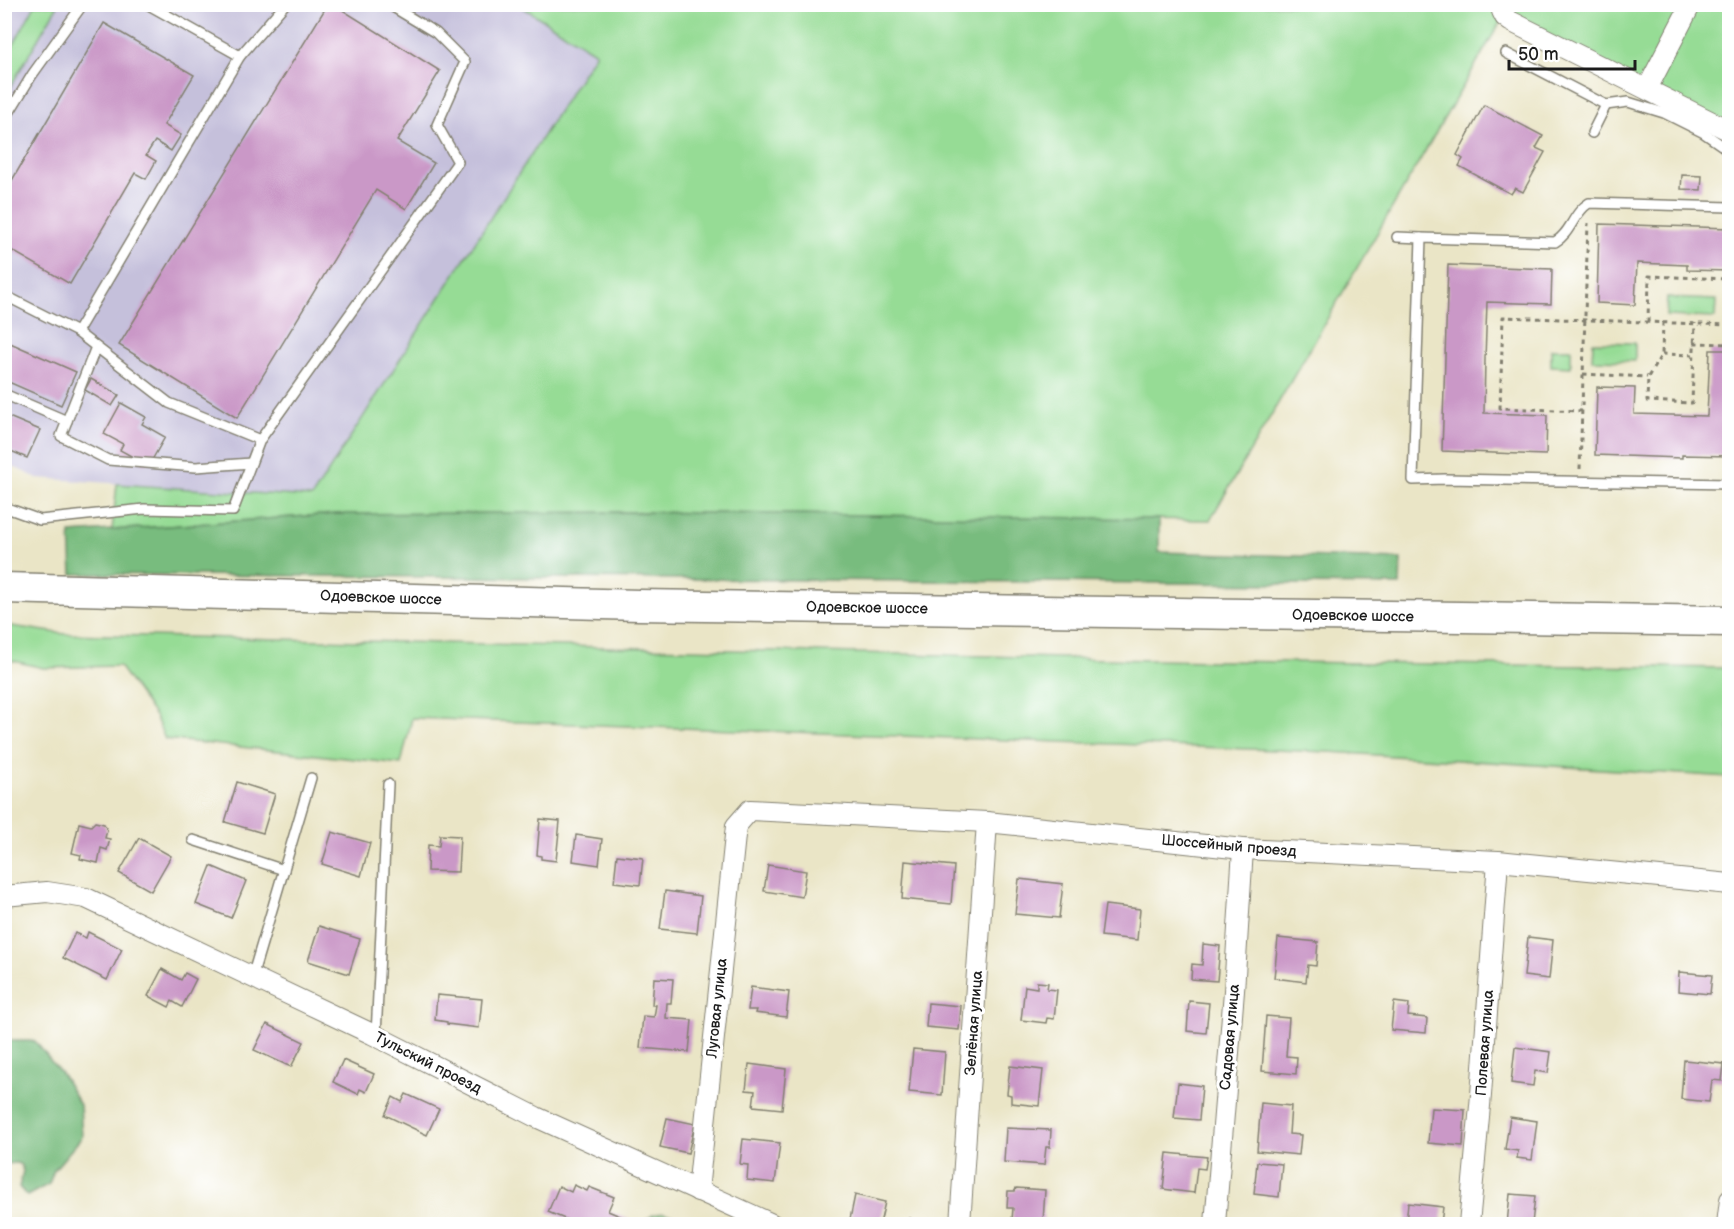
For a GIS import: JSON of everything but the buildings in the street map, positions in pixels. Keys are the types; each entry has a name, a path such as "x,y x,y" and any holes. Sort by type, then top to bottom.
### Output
{"main road":[{"name":"Одоевское шоссе","path":"4,588 651,605 1730,621"}],"street":[{"path":"1506,4 1502,11 1510,21 1730,131"},
{"path":"1647,89 1691,4"},
{"name":"Шоссейный проезд","path":"736,826 750,810 987,822 1244,849 1498,861 1730,884"},
{"name":"Зелёная улица","path":"960,1224 987,822"},
{"name":"Луговая улица","path":"698,1191 736,826"},
{"name":"Садовая улица","path":"1215,1224 1244,849"},
{"name":"Полевая улица","path":"1469,1224 1498,861"},
{"name":"Тульский проезд","path":"4,896 47,892 86,898 376,1036 536,1117 772,1224"},
{"path":"1727,1224 1730,1200"}],"lane":[{"path":"4,120 32,75 83,4"},
{"path":"147,4 240,56"},
{"path":"78,332 240,56 285,4"},
{"path":"4,507 40,520 144,508 233,511 260,440 458,162 437,124 465,62 436,33 388,4"},
{"path":"1506,53 1606,105 1628,102 1664,113 1704,133 1730,151"},
{"path":"1592,133 1606,105"},
{"path":"1397,237 1555,242 1562,238 1576,214 1589,204 1730,207"},
{"path":"1421,238 1413,480 1730,484"},
{"path":"4,295 78,332 169,403 260,440"},
{"path":"96,347 61,436 108,460 196,466 251,463"},
{"path":"4,394 67,422"},
{"path":"252,977 311,778"},
{"path":"376,1036 388,784"},
{"path":"193,840 284,870"}],"path":[{"path":"1579,481 1589,204"},
{"path":"1648,322 1649,276 1730,279"},
{"path":"1582,411 1500,408 1503,316 1730,325"},
{"path":"1663,322 1662,354 1648,377 1647,401 1692,403 1695,323"},
{"path":"1694,343 1730,344"},
{"path":"1662,354 1694,355"},
{"path":"1583,374 1648,377"}],"shaded area":[{"path":"4,5 519,5 596,52 312,497 37,478 5,463"}],"green space":[{"path":"35,5 58,5 5,96 5,60"},
{"path":"519,5 1729,5 1729,139 1501,21 1210,520 637,512 336,514 112,530 117,484 312,497 596,53"},
{"path":"1667,298 1716,300 1715,318 1666,316"},
{"path":"1593,342 1635,343 1635,361 1592,360"},
{"path":"1551,349 1571,349 1571,367 1551,366"},
{"path":"637,512 1159,519 1159,552 1401,559 1400,585 72,574 70,533 336,514"},
{"path":"5,625 65,634 1150,660 1729,668 1729,777 1329,752 412,718 401,764 165,739 155,716 119,666 43,668 5,659"},
{"path":"4,1037 13,1041 35,1041 63,1076 80,1105 82,1137 54,1170 49,1184 27,1196 19,1187 23,1171 21,1165 5,1164"},
{"path":"663,1213 673,1215 687,1224 640,1224 653,1215"}]}
